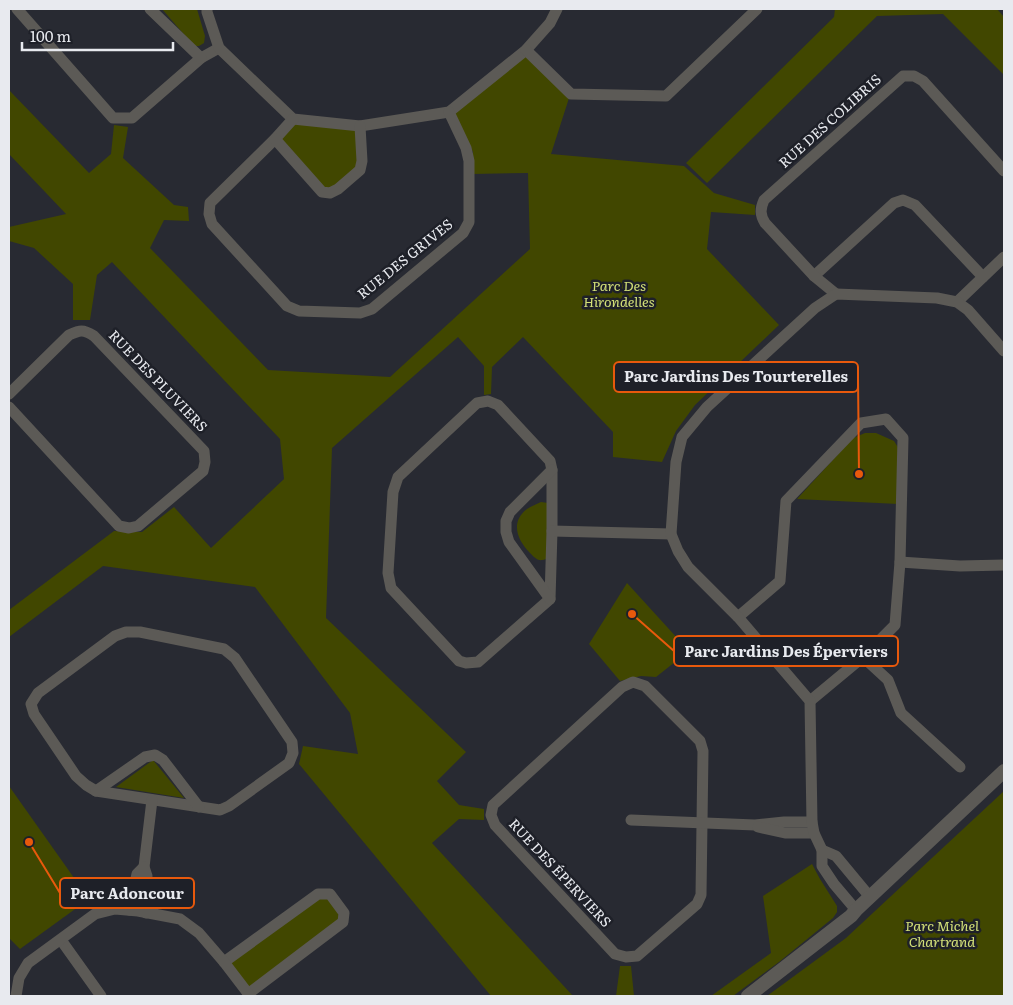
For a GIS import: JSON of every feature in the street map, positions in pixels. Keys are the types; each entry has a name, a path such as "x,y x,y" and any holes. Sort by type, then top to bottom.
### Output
{"street":[{"path":"17,9 113,118 132,118 200,58 219,48"},
{"path":"150,9 200,58"},
{"path":"207,9 219,48 293,119 360,126 449,112 526,50 550,23 557,9"},
{"path":"526,50 571,94 666,96 757,9"},
{"name":"RUE DES COLIBRIS","path":"836,294 814,276 765,223 760,211 762,203 903,76 914,76 923,81 1004,171"},
{"name":"RUE DES GRIVES","path":"275,139 210,204 209,214 212,224 287,306 299,311 360,313 372,309 463,233 469,222 469,161 466,148 449,112"},
{"path":"293,119 275,139 322,192 330,193 338,189 360,170 362,161 360,126"},
{"path":"814,276 894,203 903,200 915,205 983,277"},
{"path":"957,302 1004,256"},
{"path":"856,910 834,884 822,866 822,850 813,828 810,701 738,617 688,566 678,551 671,534 676,462 682,438 707,407 815,308 836,294 937,298 957,302 968,310 1004,351"},
{"name":"RUE DES PLUVIERS","path":"9,394 69,334 79,330 88,332 94,336 204,451 205,462 203,471 138,526 129,528 119,526 9,407"},
{"path":"488,401 498,405 550,461 552,470 550,598 478,662 466,663 458,661 391,588 388,573 393,492 398,477 477,403 488,401"},
{"path":"738,617 780,581 786,501 861,422 886,419 903,438 900,562 895,625 863,657 810,701"},
{"path":"550,598 509,542 506,532 506,521 510,512 552,470"},
{"path":"552,531 671,534"},
{"path":"900,562 960,566 1004,565"},
{"path":"126,632 140,632 224,650 235,658 292,742 293,753 288,763 229,806 220,810 96,791 76,776 34,714 31,704 38,693 115,636 126,632"},
{"path":"863,657 888,680 902,713 960,768"},
{"name":"RUE DES ÉPERVIERS","path":"633,682 645,686 700,741 703,751 702,823 701,895 697,904 637,956 626,957 615,954 495,825 491,815 493,804 622,687 633,682"},
{"path":"96,791 145,757 155,755 163,760 199,807"},
{"path":"748,996 851,916 1004,771"},
{"path":"146,913 148,876 144,866 152,800"},
{"path":"631,820 754,825 784,822 813,828"},
{"path":"822,850 836,856 870,897"},
{"path":"129,910 137,874 144,866"},
{"path":"16,996 19,978 28,963 95,914 115,909 180,919 199,932 249,995 343,922 344,913 330,894 318,894 224,962"},
{"path":"61,940 101,996"}],"green space":[{"path":"162,9 197,9 205,36 204,43 194,46"},
{"path":"835,9 997,9 1004,17 1004,75 943,14 877,16 707,183 686,163 834,17"},
{"name":"Parc Des Hirondelles","path":"526,53 570,95 551,154 684,166 714,193 755,205 755,215 711,212 707,249 779,325 695,405 676,431 662,462 613,457 613,432 523,337 492,367 491,394 484,395 484,366 458,337 332,448 326,618 466,752 437,781 459,805 484,809 484,820 459,819 432,843 573,996 491,996 299,764 303,746 358,754 350,713 255,587 103,566 9,637 9,610 114,531 142,532 174,507 211,548 284,479 280,439 112,262 97,275 90,320 73,320 73,284 34,248 9,241 9,227 66,214 9,154 9,90 89,173 111,154 114,125 128,127 123,158 174,205 188,207 189,221 164,220 150,248 268,370 390,377 530,249 528,173 472,174 473,152 453,112"},
{"path":"294,121 357,128 358,169 337,187 323,190 279,139"},
{"path":"865,433 876,433 894,441 899,449 898,504 797,499 853,438"},
{"path":"541,502 548,503 550,557 544,560 537,559 525,548 517,531 518,520 522,514"},
{"path":"627,583 689,651 656,677 641,676 620,681 589,644"},
{"path":"153,760 184,798 116,787"},
{"path":"9,786 89,899 20,949 9,938"},
{"name":"Parc Michel Chartrand","path":"1004,791 1004,996 767,996 846,938"},
{"path":"812,864 837,906 837,912 833,918 733,996 711,996 771,953 763,896"},
{"path":"318,894 330,894 343,922 248,994 224,962"},
{"path":"620,966 631,966 634,996 616,996"}],"place":[{"name":"Parc Jardins Des Tourterelles","path":"859,474"},
{"name":"Parc Jardins Des Éperviers","path":"632,614"},
{"name":"Parc Adoncour","path":"29,842"}]}
